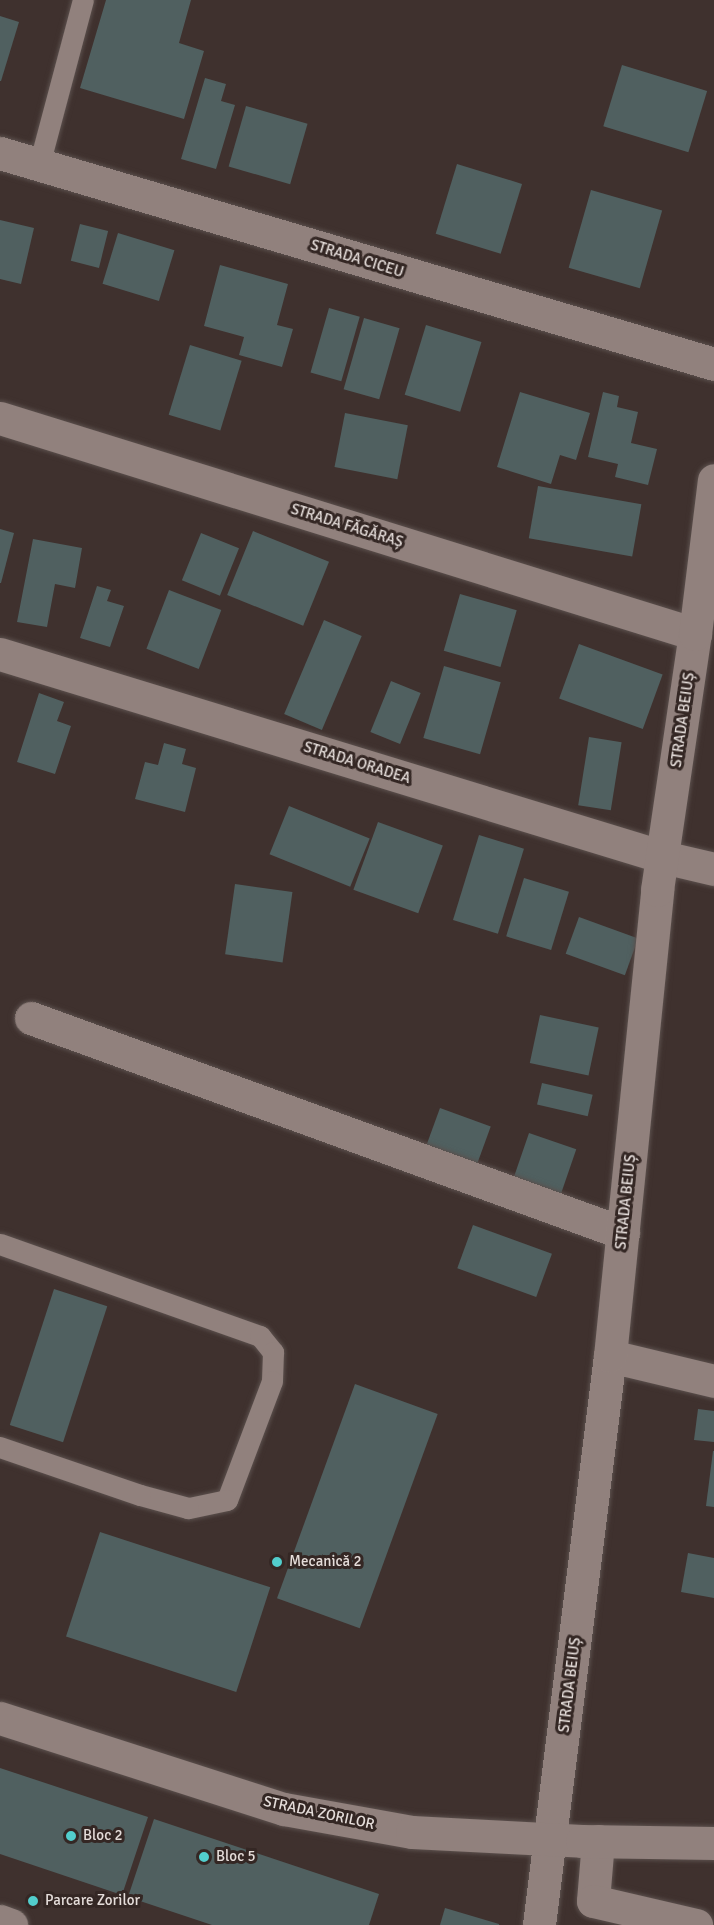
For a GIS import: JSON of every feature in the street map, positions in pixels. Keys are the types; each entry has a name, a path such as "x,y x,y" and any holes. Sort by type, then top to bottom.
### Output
{"street":[{"name":"STRADA CICEU","path":"0,153 714,364"},
{"name":"STRADA FĂGĂRAȘ","path":"0,418 695,634"},
{"name":"STRADA BEIUȘ","path":"539,1925 610,1356 657,890 695,634 714,480"},
{"name":"STRADA ORADEA","path":"0,654 663,857 714,869"},
{"path":"31,1018 623,1233"},
{"path":"610,1356 714,1381"},
{"name":"STRADA ZORILOR","path":"0,1718 284,1809 412,1832 550,1839 714,1843"},
{"path":"606,1841 591,1913 696,1925"},
{"path":"0,1921 11,1925"}],"lane":[{"path":"39,165 84,0"},
{"path":"0,1244 260,1336 273,1352 272,1381 227,1500 188,1508 140,1495 0,1447"}],"building":[{"path":"106,0 191,0 179,43 204,51 184,119 80,88"},
{"path":"0,16 19,22 1,81 0,81"},
{"path":"622,65 707,91 688,152 603,126"},
{"path":"205,78 226,84 221,101 235,105 216,169 181,159"},
{"path":"246,106 308,124 290,184 229,167"},
{"path":"457,164 522,184 501,254 436,234"},
{"path":"591,190 662,210 640,288 569,268"},
{"path":"0,220 34,228 21,284 0,279"},
{"path":"80,224 108,231 99,268 71,261"},
{"path":"118,233 174,250 159,301 103,284"},
{"path":"220,265 288,284 277,325 293,329 282,367 239,355 244,337 204,326"},
{"path":"329,308 360,317 341,381 311,372"},
{"path":"364,318 400,328 379,399 344,389"},
{"path":"426,325 481,342 460,412 405,395"},
{"path":"190,345 242,361 220,431 169,415"},
{"path":"520,392 590,413 576,460 560,455 551,484 497,467"},
{"path":"603,392 619,396 617,407 638,412 631,443 657,449 648,485 615,477 618,464 588,457"},
{"path":"345,413 408,425 397,479 335,467"},
{"path":"538,486 641,504 632,556 529,538"},
{"path":"0,529 14,533 1,583 0,583"},
{"path":"253,531 329,562 303,626 227,595"},
{"path":"201,533 239,548 220,596 182,580"},
{"path":"33,539 82,548 75,588 55,584 47,627 17,622"},
{"path":"97,586 111,590 107,601 124,606 110,647 80,638"},
{"path":"169,590 221,610 199,669 146,649"},
{"path":"460,594 517,610 500,667 444,651"},
{"path":"324,620 362,636 322,730 284,714"},
{"path":"579,644 663,674 643,729 559,699"},
{"path":"444,666 501,682 480,754 423,738"},
{"path":"391,681 421,693 400,744 370,732"},
{"path":"39,693 64,702 57,721 71,726 55,774 17,762"},
{"path":"589,737 622,742 611,810 578,805"},
{"path":"164,743 186,749 182,764 196,768 185,812 135,799 145,762 158,765"},
{"path":"289,806 370,839 350,887 270,854"},
{"path":"378,822 443,846 418,913 353,890"},
{"path":"479,835 524,849 498,934 453,920"},
{"path":"524,878 569,892 551,950 506,936"},
{"path":"235,884 292,892 283,962 225,954"},
{"path":"579,917 638,939 625,975 566,954"},
{"path":"540,1015 599,1027 589,1075 530,1063"},
{"path":"542,1083 593,1095 588,1116 537,1104"},
{"path":"440,1108 491,1126 475,1169 425,1150"},
{"path":"529,1133 576,1149 558,1203 510,1187"},
{"path":"473,1225 552,1254 536,1297 457,1268"},
{"path":"54,1289 107,1306 63,1442 10,1425"},
{"path":"355,1384 438,1414 360,1628 277,1598"},
{"path":"698,1409 714,1411 714,1442 694,1440"},
{"path":"714,1451 714,1507 706,1506"},
{"path":"100,1532 270,1587 236,1692 66,1637"},
{"path":"688,1553 714,1558 714,1598 681,1592"},
{"name":"Bloc 2","path":"0,1768 148,1817 122,1895 0,1854"},
{"name":"Bloc 5","path":"154,1819 379,1894 369,1925 212,1925 128,1897"},
{"path":"445,1908 499,1924 499,1925 440,1925"}],"place":[{"name":"Mecanică 2","path":"277,1562"},
{"name":"Bloc 2","path":"71,1836"},
{"name":"Bloc 5","path":"204,1857"},
{"name":"Parcare Zorilor","path":"33,1901"}]}
